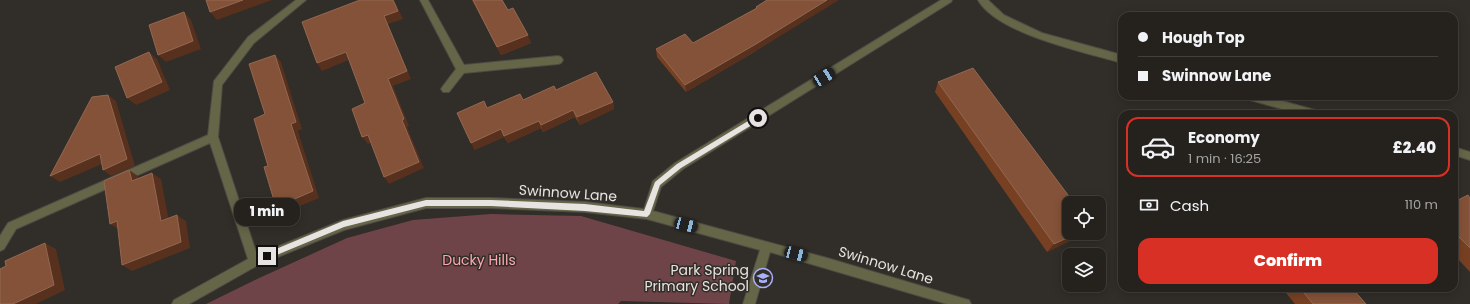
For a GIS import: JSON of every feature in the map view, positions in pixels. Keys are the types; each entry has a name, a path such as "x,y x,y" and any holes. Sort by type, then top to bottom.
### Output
{"street":[{"path":"254,261 213,137 217,84 251,40 302,0"},
{"path":"424,0 461,69"},
{"path":"647,214 657,184 679,166 948,0"},
{"path":"982,0 1002,17 1040,36 1118,59"},
{"path":"446,89 461,69 558,60"},
{"path":"1264,100 1301,110"},
{"path":"0,246 12,226 213,137"},
{"path":"1458,153 1470,156"},
{"name":"Swinnow Lane","path":"178,304 254,261 343,224 426,203 491,203 585,208 647,214 827,262 965,304"},
{"path":"749,304 766,246"}],"green space":[{"name":"Ducky Hills","path":"491,214 581,216 736,261 729,304 621,301 618,304 206,304 347,238 413,220"}],"building":[{"path":"206,0 243,0 210,12"},
{"path":"360,0 393,0 398,11 384,16 407,71 388,79 404,119 402,120 419,162 384,177 368,135 362,137 352,109 365,103 346,52 317,63 302,22"},
{"path":"473,0 502,0 508,10 513,8 528,35 497,47"},
{"path":"767,0 827,0 756,44 685,85 656,49 685,34 693,43 757,8 756,7"},
{"path":"184,12 193,41 158,55 149,25"},
{"path":"149,52 162,82 127,98 115,67"},
{"path":"275,55 296,122 291,124 313,191 276,207 264,167 268,166 254,119 265,114 249,64"},
{"path":"973,68 1069,196 1062,196 1063,240 1054,244 938,82"},
{"path":"596,72 613,102 577,117 573,110 541,125 539,121 504,136 501,129 471,143 457,113 484,101 487,108 520,94 523,100 554,86 556,90"},
{"path":"108,95 127,159 103,170 100,154 50,176 92,97"},
{"path":"129,170 132,181 152,173 161,221 177,215 181,242 122,265 117,221 110,224 104,181"},
{"path":"1468,195 1470,198 1470,248 1458,236 1458,200"},
{"path":"45,243 54,285 13,304 0,304 0,269 6,266 5,261"},
{"path":"1303,292 1356,292 1366,304 1313,304"}],"place":[{"name":"Park Spring Primary School","path":"763,278"}],"route":[{"path":"267,256 343,224 426,203 491,203 585,208 647,214 657,184 679,166 758,118"}]}
